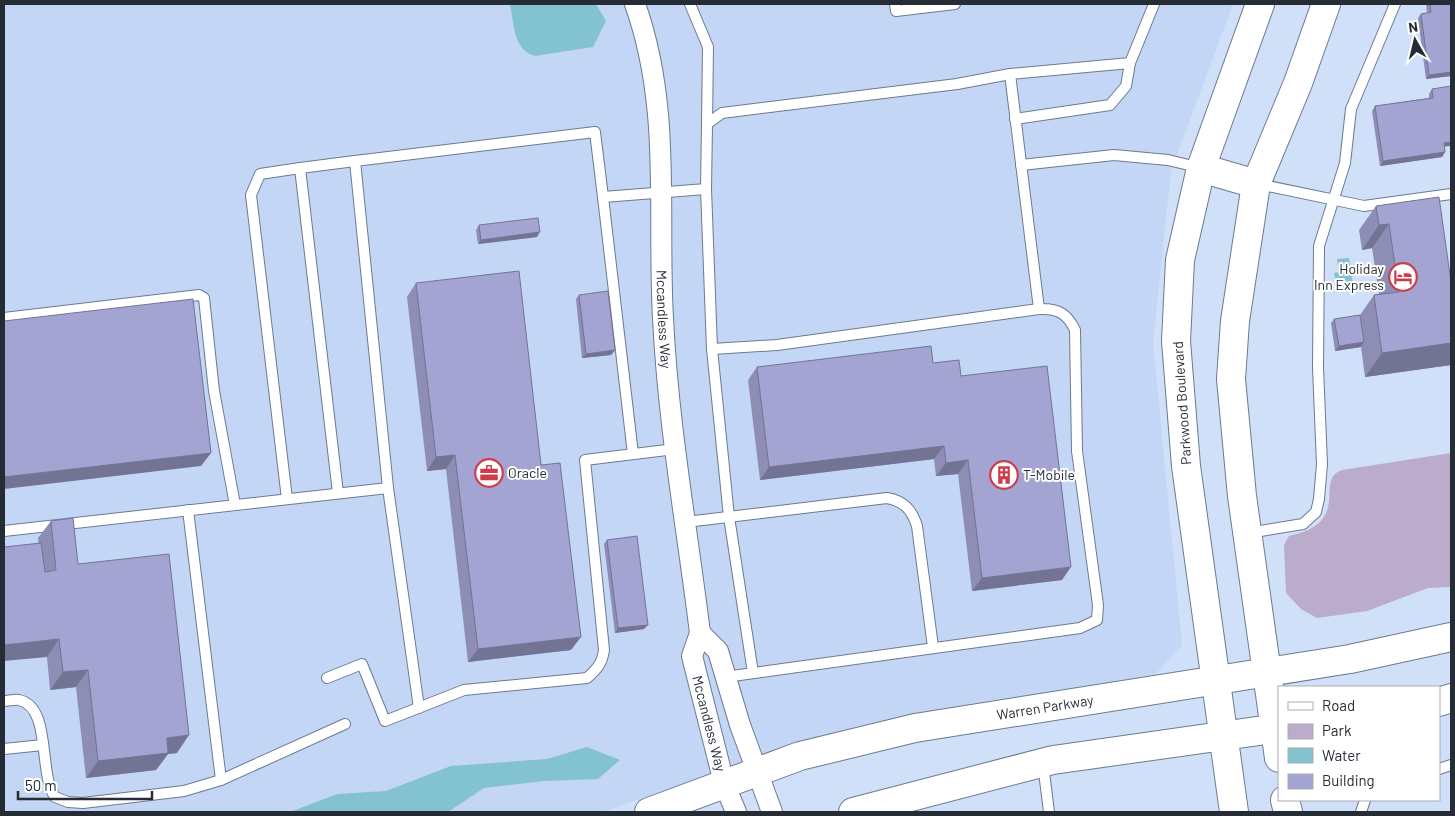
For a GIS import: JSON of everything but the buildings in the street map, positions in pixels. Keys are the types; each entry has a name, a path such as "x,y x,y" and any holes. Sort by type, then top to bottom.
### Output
{"main road":[{"name":"Parkwood Boulevard","path":"1234,812 1186,466 1176,341 1180,260 1201,168 1260,4"},
{"path":"1278,748 1248,533 1232,379 1235,321 1256,184 1298,83 1326,4"},
{"path":"1201,168 1256,184"},
{"name":"Warren Parkway","path":"649,812 800,756 915,728 1350,658 1451,637"},
{"path":"853,812 1043,763 1276,728"}],"street":[{"name":"Mccandless Way","path":"635,4 649,48 656,89 662,194 663,318 675,449 700,633 692,656 724,783 736,812"},
{"name":"Mccandless Way","path":"700,633 718,651 756,771 772,812"}],"lane":[{"path":"690,4 708,47 706,190 712,349 729,517 753,673"},
{"path":"895,4 896,11 956,4"},
{"path":"1015,119 1110,105 1126,86 1130,63 1154,4"},
{"path":"1248,533 1303,524 1316,512 1322,464 1318,368 1319,246 1345,163 1351,109 1395,4"},
{"path":"707,124 722,112 957,84 1010,74 1130,63"},
{"path":"1010,74 1039,308"},
{"path":"287,499 251,195 260,174 300,168 595,132 632,454"},
{"path":"1021,165 1114,155 1168,160 1201,168"},
{"path":"355,161 388,488 418,708"},
{"path":"300,168 338,493"},
{"path":"1256,184 1364,206 1451,194"},
{"path":"603,197 706,190"},
{"path":"4,318 199,295 204,298 214,386 235,505"},
{"path":"712,349 777,345 1039,308 1053,308 1064,314 1075,330 1077,451 1098,605 1097,620 1080,628 725,677"},
{"path":"200,388 214,386"},
{"path":"327,678 362,664 385,721 464,690 587,678 598,668 603,660 604,650 585,460 675,449"},
{"path":"4,531 388,488"},
{"path":"686,522 888,498 899,500 914,515 917,526 933,647"},
{"path":"188,510 221,780"},
{"path":"4,701 19,700 31,705 40,724 50,790 55,797 68,802 83,803 184,791 221,780 345,724"},
{"path":"4,749 43,745"},
{"path":"1043,763 1049,812"}],"shaded area":[{"path":"4,4 1233,4 1171,171 1153,342 1182,645 1154,676 903,717 797,744 603,812 4,812"}],"green space":[{"path":"1451,453 1451,587 1428,588 1367,611 1317,618 1301,609 1286,593 1284,545 1289,536 1309,530 1321,521 1327,512 1334,475 1342,470"}],"water":[{"path":"510,4 596,4 606,21 593,47 535,56 528,53 518,42"},
{"path":"1349,258 1354,290 1342,292 1340,282 1336,283 1334,273 1339,272 1337,259"},
{"path":"587,747 620,760 598,779 544,781 484,788 448,812 290,812 337,794 386,791 451,766 547,759"}],"place":[{"name":"Holiday Inn Express","path":"1403,277"},
{"name":"Oracle","path":"489,473"},
{"name":"T-Mobile","path":"1004,475"}]}
